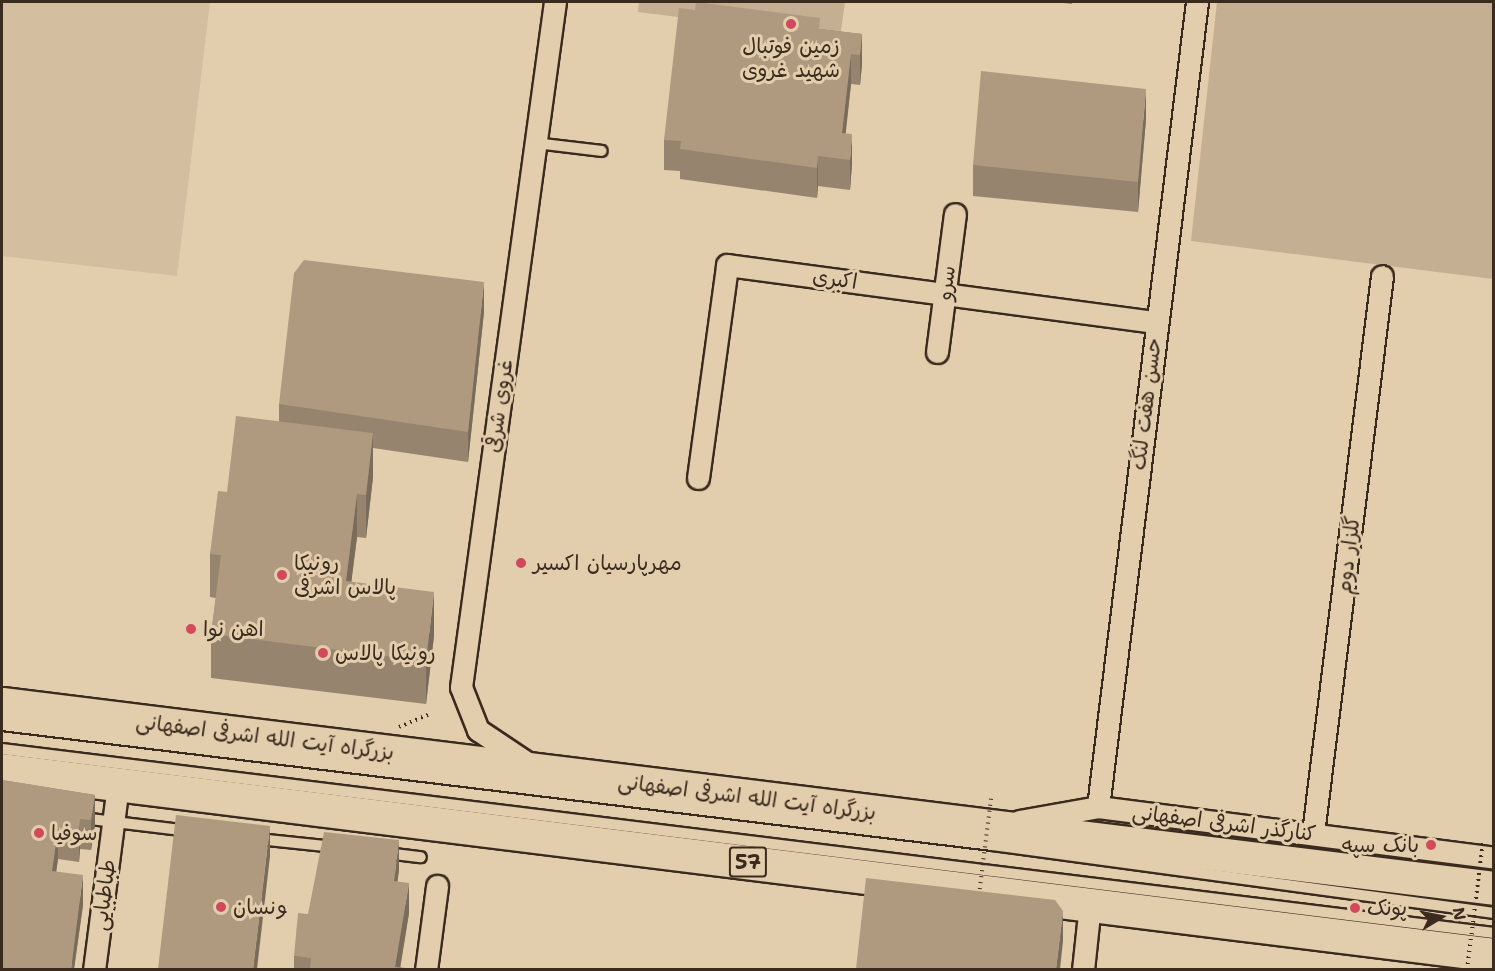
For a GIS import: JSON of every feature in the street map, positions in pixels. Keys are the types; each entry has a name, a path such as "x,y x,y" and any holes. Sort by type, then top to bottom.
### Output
{"highway":[{"name":"بزرگراه آیت الله اشرفی اصفهانی","path":"2,704 543,772 991,812 1494,888"},
{"name":"57","path":"2,770 1494,956"}],"street":[{"name":"غروی شرقی","path":"543,772 478,730 461,687 555,2"},
{"name":"حسن هفت لنگ","path":"1098,807 1197,2"},
{"name":"سرو","path":"937,352 955,214"},
{"name":"اکبری","path":"698,478 727,265 1156,322"},
{"name":"گلزار دوم","path":"1313,833 1382,276"},
{"name":"طباطبایی","path":"94,969 118,785"},
{"name":"کنارگذر اشرفی اصفهانی","path":"991,812 1098,807 1313,833 1488,850"},
{"path":"426,969 437,886"},
{"path":"1083,969 1090,904"}],"lane":[{"path":"535,143 602,151"},
{"path":"2,725 992,845 1494,913"},
{"path":"2,749 1494,933"},
{"path":"68,816 208,833"},
{"path":"243,837 350,849"},
{"path":"373,852 421,857"}],"path":[{"path":"977,908 991,812"},
{"path":"1467,969 1488,850"}],"shaded area":[{"path":"2,2 210,2 177,276 2,256"},
{"name":"زمین فوتبال شهید غروی","path":"639,2 845,2 840,37 638,12"},
{"path":"1217,2 1493,2 1493,279 1191,241"}],"building":[{"path":"696,2 820,18 819,29 862,34 860,55 851,54 842,133 852,134 850,160 818,156 817,168 680,149 681,141 664,140 679,8 695,10"},
{"path":"981,71 1146,89 1138,182 973,165"},
{"path":"304,260 484,282 468,432 279,404 294,273"},
{"path":"236,416 373,433 366,495 357,494 346,581 434,592 426,661 211,634 221,555 210,554 218,491 227,492"},
{"path":"2,780 95,795 91,820 80,819 79,831 58,829 52,871 83,875 71,969 2,969"},
{"path":"176,815 270,826 253,969 158,969"},
{"path":"324,832 399,840 394,881 409,883 395,967 406,969 310,969 311,958 294,956 298,913 308,914"},
{"path":"866,878 1055,900 1063,911 1056,969 856,969"}],"place":[{"name":"زمین فوتبال شهید غروی","path":"791,24"},
{"name":"مهرپارسیان اکسیر","path":"521,563"},
{"name":"رونیکا پالاس اشرفی","path":"282,575"},
{"name":"اهن نوا","path":"191,629"},
{"name":"رونیکا پالاس","path":"323,653"},
{"name":"سوفیا","path":"39,833"},
{"name":"بانک سپه","path":"1431,845"},
{"name":"ونسان","path":"221,907"},
{"name":"پونک","path":"1355,908"}]}
